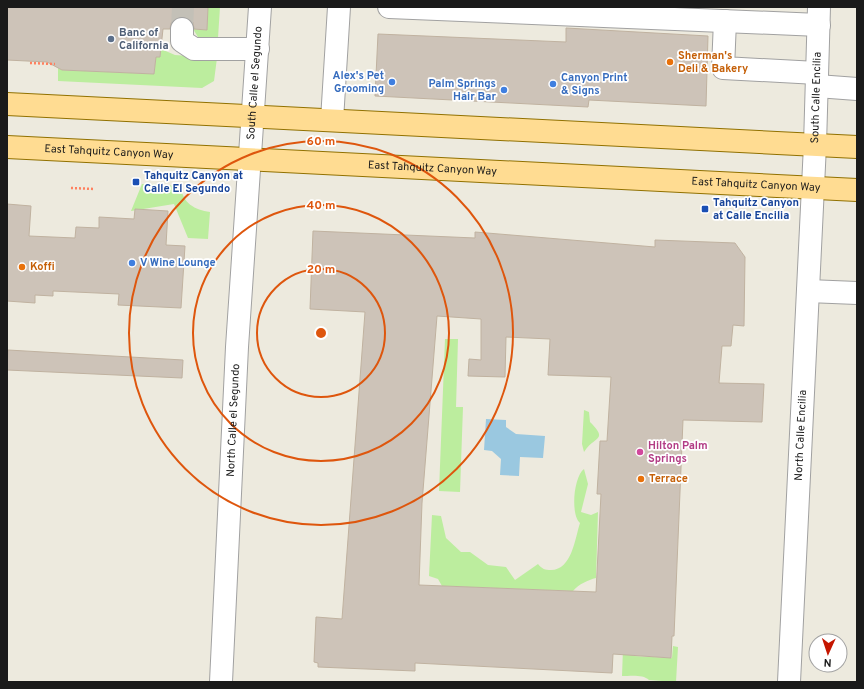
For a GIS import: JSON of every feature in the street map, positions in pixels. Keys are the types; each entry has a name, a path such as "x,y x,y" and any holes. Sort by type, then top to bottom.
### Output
{"main road":[{"path":"7,104 857,147"},
{"name":"East Tahquitz Canyon Way","path":"7,147 857,190"}],"street":[{"name":"South Calle el Segundo","path":"250,159 260,7"},
{"path":"332,120 339,7"},
{"path":"389,7 725,21 819,16"},
{"name":"South Calle Encilia","path":"813,188 819,16"},
{"path":"725,21 723,68 817,80 857,89"},
{"path":"182,29 182,41 194,49 258,49"},
{"name":"North Calle el Segundo","path":"221,682 237,346 250,159"},
{"name":"North Calle Encilia","path":"788,682 813,188"},
{"path":"808,291 857,293"}],"path":[{"path":"30,63 55,64"},
{"path":"71,188 94,189"}],"green space":[{"path":"208,7 220,7 218,38 198,37 193,29 207,30"},
{"path":"161,49 175,55 217,58 214,81 202,88 58,81 58,68 62,70 154,74 156,57 160,57"},
{"path":"142,184 181,186 184,197 190,205 210,212 208,239 188,238 174,204 131,211"},
{"path":"445,339 458,339 456,407 463,407 460,492 439,491"},
{"path":"584,410 589,412 590,422 596,428 599,436 584,452 582,444"},
{"path":"584,469 588,484 581,512 591,515 598,512 596,578 578,586 573,591 442,586 438,579 429,576 432,515 441,516 446,538 461,552 470,552 488,565 506,567 515,580 538,564 542,568 549,570 558,569 564,565 572,552 580,523 575,512 574,495 578,479"},
{"path":"673,646 678,647 676,682 649,680 640,676 622,676 623,648 634,656 672,658"}],"water":[{"path":"486,419 506,420 506,427 516,434 545,436 543,458 520,457 519,476 500,475 501,459 492,451 484,450"}],"building":[{"name":"Banc of California","path":"7,7 208,7 207,30 194,29 193,22 188,18 175,18 171,23 170,29 163,29 160,57 156,57 154,74 62,70 47,62 7,60"},
{"path":"566,28 708,36 706,106 589,100 588,107 375,96 378,34 566,42"},
{"path":"7,204 31,206 29,236 75,238 76,227 99,228 99,217 134,219 135,209 168,211 166,245 185,246 181,308 118,305 119,294 53,291 53,296 35,295 35,303 7,301"},
{"name":"Hilton Palm Springs","path":"313,231 475,238 475,232 655,247 655,240 735,243 745,257 744,326 733,325 731,346 722,346 719,383 764,384 762,422 683,420 674,636 672,636 671,658 613,654 612,673 415,663 415,671 318,667 318,663 314,662 316,617 342,619 365,312 310,309","holes":["437,316 481,319 481,360 469,359 468,376 505,377 506,337 550,339 548,375 611,377 607,441 600,441 597,494 601,494 596,592 419,585 422,503"]},
{"path":"8,350 183,360 182,378 7,370"}],"tunnel":[{"path":"182,29 183,7"}],"place":[{"name":"Banc of California","path":"111,39"},
{"name":"Sherman's Deli & Bakery","path":"670,62"},
{"name":"Alex's Pet Grooming","path":"392,82"},
{"name":"Canyon Print & Signs","path":"553,84"},
{"name":"Palm Springs Hair Bar","path":"504,90"},
{"name":"Tahquitz Canyon at Calle El Segundo","path":"136,182"},
{"name":"Tahquitz Canyon at Calle Encilia","path":"705,209"},
{"name":"V Wine Lounge","path":"132,263"},
{"name":"Koffi","path":"22,267"},
{"name":"Hilton Palm Springs","path":"640,452"},
{"name":"Terrace","path":"641,479"}]}
